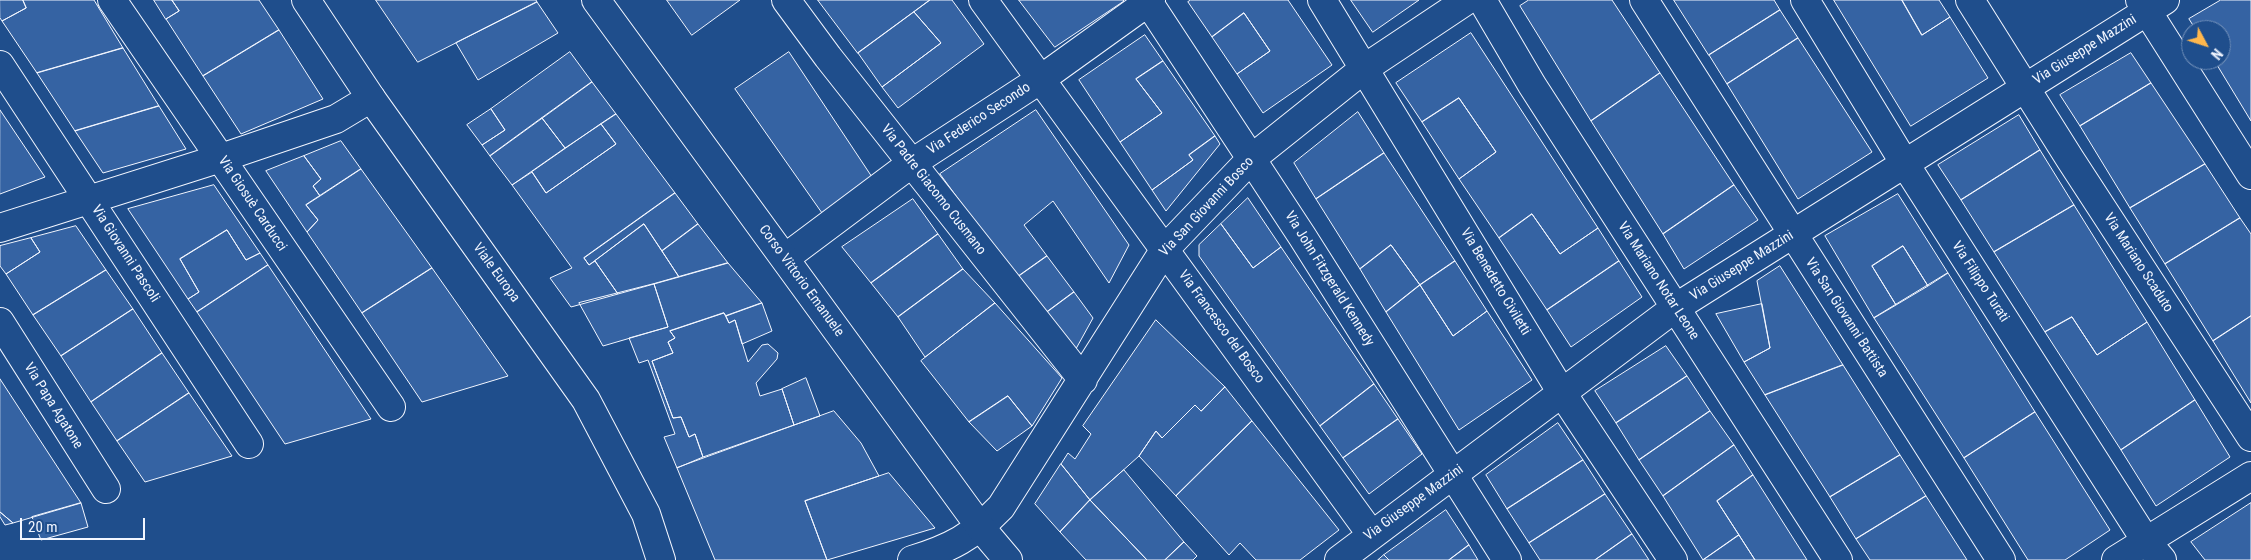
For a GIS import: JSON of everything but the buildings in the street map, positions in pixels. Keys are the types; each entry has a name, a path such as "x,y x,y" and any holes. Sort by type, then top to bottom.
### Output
{"street":[{"name":"Via Giosuè Carducci","path":"112,0 391,407"},
{"name":"Viale Europa","path":"306,0 371,98 586,400 646,514 661,560"},
{"name":"Corso Vittorio Emanuele","path":"596,0 981,528 1008,560"},
{"name":"Via Padre Giacomo Cusmano","path":"786,0 828,57 1083,380"},
{"name":"Via Francesco del Bosco","path":"983,0 1371,534"},
{"name":"Via Benedetto Civiletti","path":"1322,0 1562,393 1673,560"},
{"name":"Via San Giovanni Bosco","path":"912,560 947,549 981,528 1001,508 1165,249 1251,159 1365,68 1467,0"},
{"name":"Via Mariano Notar Leone","path":"1482,0 1532,85 1838,560"},
{"name":"Via San Giovanni Battista","path":"1644,0 2000,560"},
{"name":"Via Filippo Turati","path":"1805,0 1905,164 2154,550"},
{"name":"Via Mariano Scaduto","path":"1970,0 2251,438"},
{"name":"Via Federico Secondo","path":"785,258 912,163 1041,79 1148,1"},
{"name":"Via John Fitzgerald Kennedy","path":"1148,1 1302,236 1452,475 1508,560"},
{"path":"2151,4 2251,175"},
{"name":"Via Giuseppe Mazzini","path":"1339,560 1371,534 1675,308 2025,88 2151,4"},
{"name":"Via Giovanni Pascoli","path":"0,65 249,444"},
{"path":"0,228 221,158 336,119 371,98"},
{"name":"Via Papa Agatone","path":"0,322 106,489"},
{"path":"2116,560 2154,550 2251,476"}]}
